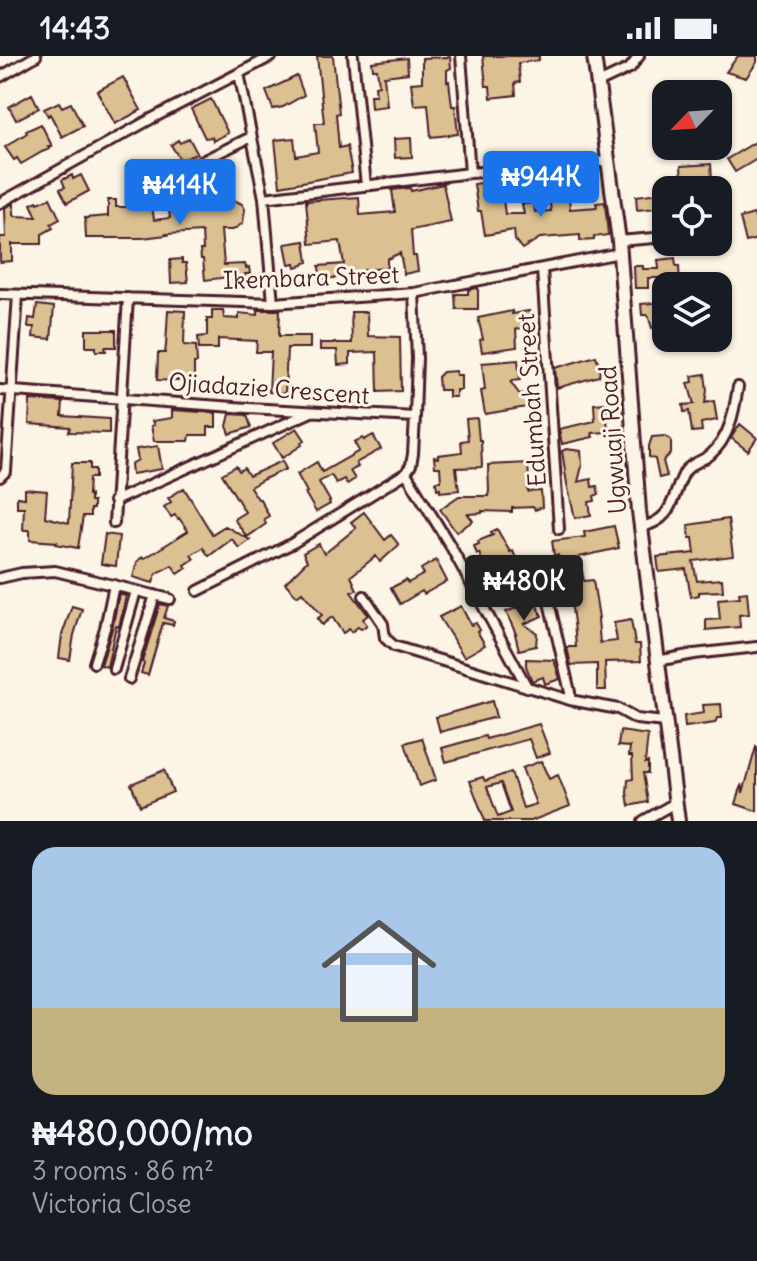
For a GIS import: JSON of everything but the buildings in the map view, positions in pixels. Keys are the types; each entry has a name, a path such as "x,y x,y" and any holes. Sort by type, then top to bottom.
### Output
{"main road":[{"name":"Ugwuaji Road","path":"594,56 620,247 641,527 676,820"}],"street":[{"path":"0,77 36,56"},
{"path":"0,203 272,56"},
{"path":"353,56 366,186"},
{"path":"461,56 470,173"},
{"path":"598,83 630,68 639,56"},
{"path":"239,73 264,198 273,303"},
{"path":"133,195 251,137"},
{"path":"264,198 470,173 609,161"},
{"name":"Ikembara Street","path":"0,294 273,303 414,293 542,269 652,240"},
{"name":"Edumbah Street","path":"542,269 559,529"},
{"path":"198,591 293,543 406,473 413,454 415,417 417,358 414,293"},
{"path":"0,477 6,471 18,295"},
{"path":"114,523 128,298"},
{"path":"641,527 652,525 664,517 685,470 712,454 733,417 738,387"},
{"name":"Ojiadazie Crescent","path":"0,390 415,417"},
{"path":"114,501 312,411"},
{"path":"406,473 451,547 527,687"},
{"path":"0,578 55,571 170,599"},
{"path":"542,572 570,700"},
{"path":"94,663 114,585"},
{"path":"114,669 136,591"},
{"path":"129,679 155,595"},
{"path":"364,596 383,624 385,638 394,646 570,700 618,709 636,719 665,722"},
{"path":"657,661 757,647"},
{"path":"643,821 675,803"}]}
